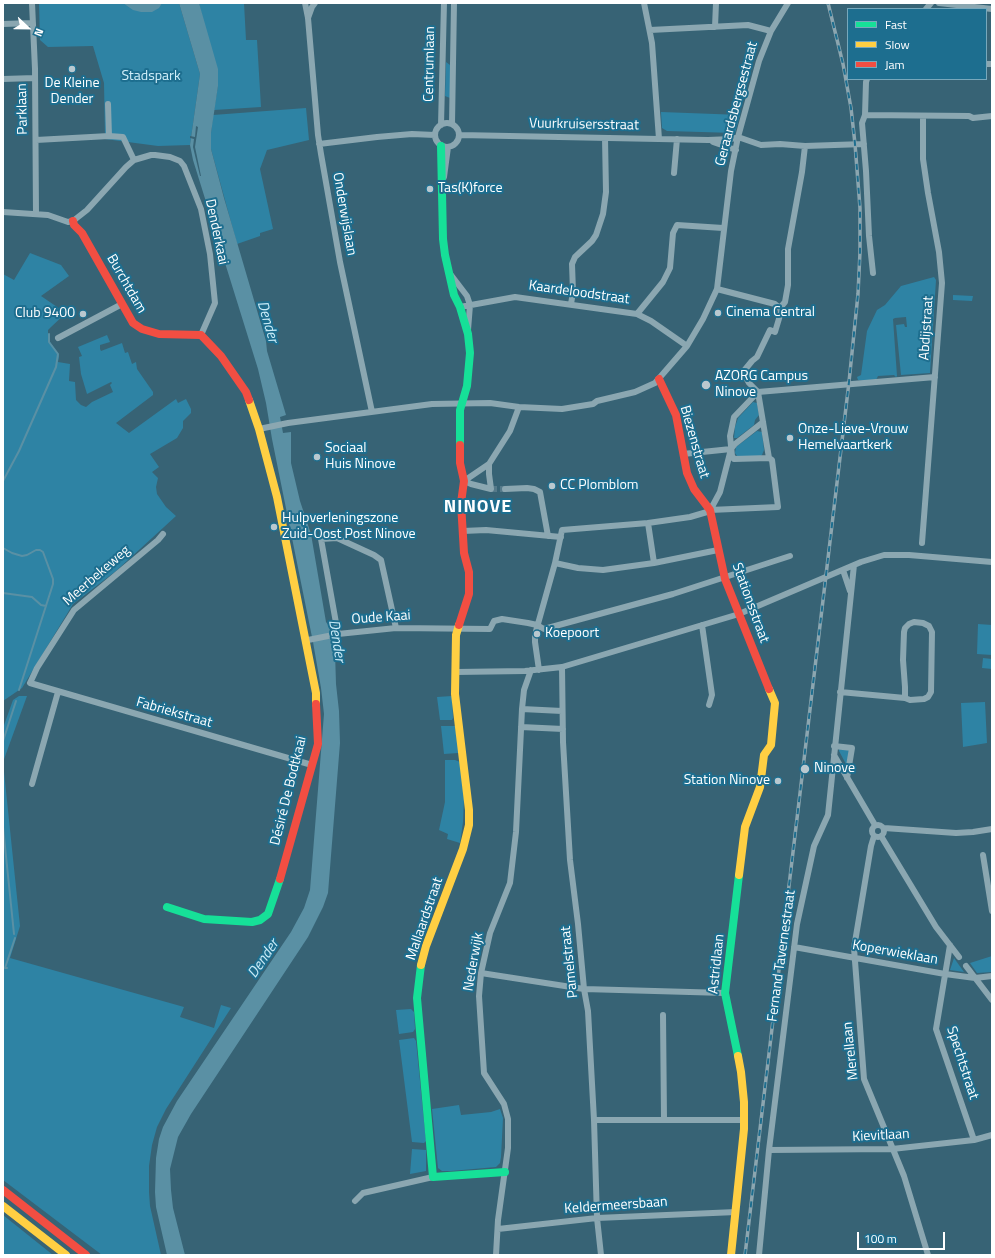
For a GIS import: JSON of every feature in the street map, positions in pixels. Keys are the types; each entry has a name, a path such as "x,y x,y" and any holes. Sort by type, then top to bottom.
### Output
{"main road":[{"path":"445,146 442,196 444,239 454,295 460,307 470,345 470,364 467,386 462,403"},
{"path":"442,196 444,178"},
{"name":"Burchtdam","path":"73,221 74,225 82,233 133,323 142,330 166,334 201,335"},
{"name":"Désiré De Bodtkaai","path":"167,907 204,919 234,922 252,922 260,920 268,914 276,894 318,744 316,693 307,640 277,497 265,427 246,392 231,370 201,335"},
{"name":"Biezenstraat","path":"659,379 676,415 687,473 694,489 710,510"},
{"name":"Mallaardstraat","path":"434,1177 417,998 419,978 426,946 463,849 469,825 468,788 455,704 456,635 469,594 469,572 464,557 462,503 464,481 460,463 459,422 462,403"},
{"name":"Stationsstraat","path":"710,510 725,578 775,703"},
{"name":"Astridlaan","path":"731,1255 744,1120 742,1083 725,992 733,936 745,827 760,787 764,755 771,745 775,703"},
{"path":"434,1177 505,1172"},
{"path":"3,1190 86,1255"},
{"path":"3,1206 66,1255"}],"street":[{"name":"Parklaan","path":"32,3 35,78 36,214"},
{"name":"Onderwijslaan","path":"305,3 308,18 319,144 339,255 372,412"},
{"path":"308,18 315,3"},
{"name":"Centrumlaan","path":"435,134 441,125 443,115 444,3 453,3 452,124"},
{"path":"644,3 650,30 659,139"},
{"path":"715,27 716,3"},
{"name":"Geraardsbergsestraat","path":"265,427 432,404 490,403 519,407 562,409 592,404 597,401 642,390 655,383 687,346 703,320 717,289 731,171 738,138 759,61 771,31 788,3"},
{"path":"939,3 983,8"},
{"path":"3,24 33,23"},
{"path":"650,30 748,25 771,31"},
{"path":"3,79 35,78"},
{"path":"867,80 865,115 862,122 869,236 873,273"},
{"path":"108,104 109,136"},
{"path":"865,115 969,116 973,118 992,116"},
{"name":"Abdijstraat","path":"920,556 942,283 939,252 923,159 923,116"},
{"path":"319,144 377,137 435,134 436,140 445,146 455,144 460,135 456,127 448,123 441,125"},
{"name":"Vuurkruisersstraat","path":"460,135 708,140 738,138 761,144 805,146 864,144"},
{"path":"3,212 48,215 68,222 73,221 88,210 134,160 124,137 109,136 36,140"},
{"path":"571,304 573,292 572,264 575,257 592,242 603,214 606,192 605,138"},
{"path":"674,173 678,139"},
{"name":"Vuurkruisersstraat","path":"708,140 736,150"},
{"path":"444,178 445,146"},
{"path":"539,670 535,642 536,631 555,563 562,530 648,523 690,517 710,510 778,507 772,460 769,458 758,392 749,383 743,372 757,357 770,330 774,332 781,312 780,308 785,302 788,285 788,249 802,172 805,146"},
{"name":"Denderkaai","path":"134,160 155,155 170,157 180,161 184,166 201,209 210,254 214,303 201,335"},
{"path":"636,314 663,282 670,268 672,233 677,225 724,228"},
{"path":"449,273 467,296 470,305 468,334"},
{"path":"717,289 774,304 780,308"},
{"name":"Kaardeloodstraat","path":"460,307 515,297 636,314 651,321 687,346"},
{"path":"58,338 122,304"},
{"path":"769,458 734,459 732,456 730,436 734,417 758,392 935,376"},
{"path":"464,481 489,464 510,431 519,407"},
{"path":"710,510 720,492 731,449 735,444 763,422"},
{"path":"683,454 731,449"},
{"path":"464,481 491,489 489,464"},
{"path":"505,489 527,488 540,492 548,536"},
{"path":"648,523 654,563"},
{"path":"463,531 486,530 561,537"},
{"name":"Meerbekeweg","path":"30,684 37,668 74,610 158,540 163,534"},
{"path":"338,634 321,539 337,538 374,555 381,560 396,628"},
{"path":"555,563 578,568 603,570 654,563 718,550"},
{"path":"456,672 539,670 562,667 739,614 854,565 884,555 920,556 992,562"},
{"path":"536,631 673,594 790,556"},
{"name":"Fernand Tavernestraat","path":"759,1255 769,1150 796,924 814,846 828,815 854,565"},
{"name":"Fernand Tavernestraat","path":"843,570 850,593"},
{"name":"Oude Kaai","path":"307,640 338,634 396,628 490,629 494,621 502,619 517,620 536,631"},
{"path":"840,692 905,698 910,700 924,699 931,692 932,632 929,626 925,623 914,622 905,628 903,660 906,686 905,698"},
{"path":"702,625 712,695 709,705"},
{"name":"Pamelstraat","path":"562,667 562,711 570,860 584,989 588,1011 594,1120 597,1218 601,1255"},
{"name":"Nederwijk","path":"496,1255 509,1134 508,1119 504,1104 484,1073 479,996 481,973 490,933 510,883 516,832 522,709 524,690 531,670"},
{"name":"Fabriekstraat","path":"30,684 312,765"},
{"path":"32,784 58,692"},
{"path":"522,709 562,711"},
{"path":"521,727 563,729"},
{"path":"834,746 852,748 848,778"},
{"path":"834,755 875,825"},
{"path":"875,825 882,825 884,828 956,833 992,829"},
{"path":"875,825 872,830 878,836 936,927 959,957"},
{"path":"878,836 883,834 884,828"},
{"name":"Merellaan","path":"878,836 871,846 854,948 864,1079 904,1176 928,1255"},
{"path":"983,855 992,911"},
{"name":"Spechtstraat","path":"950,945 936,1029 974,1140"},
{"name":"Koperwieklaan","path":"794,947 945,974 975,978 992,976"},
{"path":"966,966 992,1000"},
{"path":"481,973 584,989 725,992"},
{"path":"663,1015 664,1119"},
{"path":"594,1120 744,1120"},
{"name":"Kievitlaan","path":"769,1150 892,1149 974,1140 992,1135"},
{"path":"355,1201 364,1193 434,1177"},
{"name":"Keldermeersbaan","path":"498,1229 597,1218 736,1212"}],"green space":[{"name":"Stadspark","path":"39,3 179,3 200,74 190,145 158,146 105,139 104,83 93,46 48,47 40,40"},
{"path":"199,3 244,3 246,40 257,40 261,107 214,110 218,86"},
{"path":"446,62 450,65 450,98 445,96"},
{"path":"306,108 309,140 267,150 260,169 273,229 260,233 260,236 237,244 211,149 213,115"},
{"path":"661,112 740,115 735,133 667,131 662,128"},
{"path":"30,253 61,265 69,276 41,296 66,313 48,330 48,335 50,342 59,356 58,362 70,364 69,381 75,382 76,400 81,405 86,407 92,402 113,392 110,385 112,383 111,382 87,394 81,374 79,357 82,356 78,347 107,335 110,342 100,345 101,351 122,343 125,353 128,352 132,364 136,362 137,369 153,392 153,395 116,423 129,433 176,399 178,403 186,399 191,409 191,413 183,421 183,428 177,438 150,454 159,467 152,472 158,478 156,487 157,494 166,507 176,516 116,571 73,604 22,688 3,701 3,274 14,280"},
{"path":"934,277 936,280 930,373 901,375 896,325 904,324 905,327 907,327 906,317 895,318 893,319 897,376 878,376 876,380 858,380 857,377 861,375 867,331 877,310 885,305 901,286"},
{"path":"953,295 973,296 972,301 953,300"},
{"path":"753,402 757,403 759,415 755,420 754,425 737,438 734,438 738,418"},
{"path":"757,431 762,432 764,450 762,455 737,456 735,453 736,447"},
{"path":"978,624 992,625 992,655 977,654"},
{"path":"983,658 992,659 992,669 982,668"},
{"path":"19,696 27,696 3,762 3,728 13,700"},
{"path":"452,696 452,720 440,720 437,697"},
{"path":"985,702 987,743 963,747 961,703"},
{"path":"441,726 455,726 458,753 444,754"},
{"path":"839,749 849,750 847,766 839,751"},
{"path":"445,760 455,760 460,762 464,798 460,843 447,839 448,834 439,830 445,802"},
{"path":"3,762 20,926 10,958 184,1007 180,1017 214,1028 221,1005 231,1008 166,1109 157,1127 152,1145 149,1166 149,1192 150,1206 161,1255 102,1255 3,1180"},
{"path":"992,956 992,972 977,973 970,963"},
{"path":"954,958 964,972 950,970"},
{"path":"411,1009 414,1012 415,1029 413,1032 399,1034 396,1010"},
{"path":"414,1038 416,1041 426,1141 424,1143 412,1142 399,1040"},
{"path":"459,1105 461,1115 491,1112 500,1109 503,1118 501,1157 500,1163 496,1167 451,1171 442,1171 438,1168 432,1109"},
{"path":"412,1149 426,1150 426,1171 410,1174"},
{"path":"3,1215 53,1255 3,1255"}],"shaded area":[{"path":"123,3 162,3 159,8 152,12 141,12 133,10"},
{"path":"179,3 199,3 218,69 218,86 211,133 211,149 286,415 280,417 283,433 291,432 291,463 300,501 311,534 326,622 329,626 335,652 340,743 328,893 323,907 308,937 191,1114 178,1137 170,1169 171,1190 173,1208 185,1255 167,1255 156,1207 156,1158 159,1139 163,1127 177,1101 291,932 304,908 310,890 324,714 313,642 258,369 193,160 190,145 200,74"}],"pier":[{"path":"196,126 198,127 195,147 201,176 193,147 194,139 190,138 190,136 195,137"}],"waterway":[{"path":"3,481 19,451 56,367 58,354 49,342 49,334"},
{"path":"3,548 22,556 36,550 40,550 43,552 53,579 53,584 19,690"},
{"path":"3,593 32,597 41,605 46,606"},
{"path":"3,741 16,701"},
{"path":"3,827 14,934"},
{"path":"7,968 5,968 15,938"}],"tunnel":[{"path":"491,489 505,489"}],"railway":[{"path":"745,1255 849,382 858,294 860,208 855,144 851,108 843,64 828,3"}],"traffic: fast":[{"path":"441,146 443,239 445,255 454,295 460,307 468,334 470,353 467,386 460,410 460,445"},
{"path":"738,1056 725,993 739,875"},
{"path":"167,907 204,919 252,922 260,920 268,914 280,879"},
{"path":"421,965 417,998 433,1177 505,1172"}],"traffic: slow":[{"path":"249,400 259,429 277,497 316,693 316,704"},
{"path":"421,965 426,946 463,849 469,825 469,810 455,694 456,635 459,625"},
{"path":"739,875 745,827 760,787 764,755 771,745 775,703 769,689"},
{"path":"731,1255 744,1129 744,1102 738,1056"},
{"path":"3,1206 66,1255"}],"traffic: jam":[{"path":"73,221 74,225 82,233 133,323 142,329 159,334 201,335 221,356 246,392 249,400"},
{"path":"659,379 676,415 687,473 694,489 710,510 725,579 769,689"},
{"path":"459,625 469,594 469,572 464,553 461,503 464,481 460,463 460,445"},
{"path":"280,879 318,744 316,704"},
{"path":"3,1190 86,1255"}],"place":[{"name":"De Kleine Dender","path":"72,69"},
{"name":"Tas(K)force","path":"430,189"},
{"name":"Cinema Central","path":"718,313"},
{"name":"Club 9400","path":"83,314"},
{"name":"AZORG Campus Ninove","path":"706,385"},
{"name":"Onze-Lieve-Vrouw Hemelvaartkerk","path":"790,438"},
{"name":"Sociaal Huis Ninove","path":"317,457"},
{"name":"CC Plomblom","path":"552,486"},
{"name":"Hulpverleningszone Zuid-Oost Post Ninove","path":"274,527"},
{"name":"Koepoort","path":"537,634"},
{"name":"Ninove","path":"805,769"},
{"name":"Station Ninove","path":"778,781"}],"district":[{"name":"NINOVE","path":"478,508"}],"water label":[{"name":"Dender","path":"267,322"},
{"name":"Dender","path":"336,641"},
{"name":"Dender","path":"264,959"}]}
